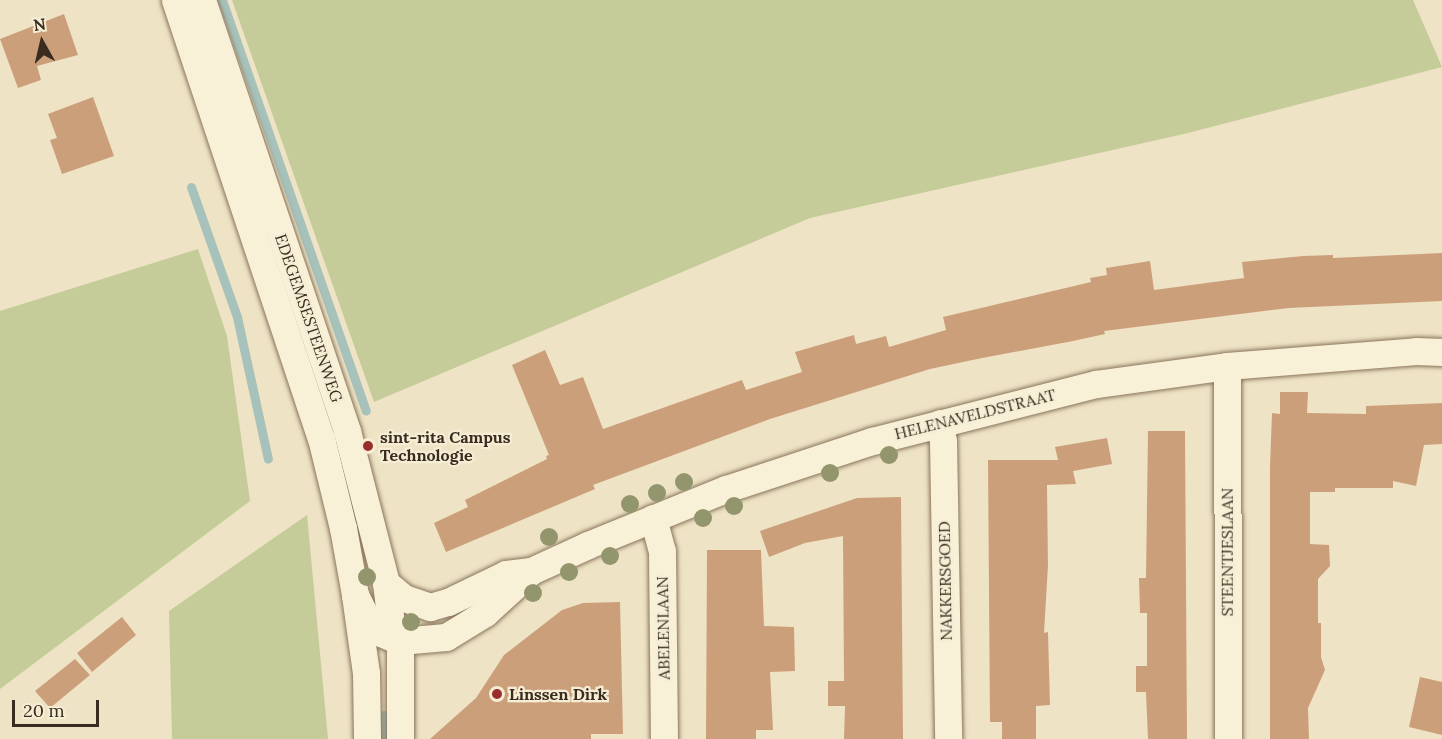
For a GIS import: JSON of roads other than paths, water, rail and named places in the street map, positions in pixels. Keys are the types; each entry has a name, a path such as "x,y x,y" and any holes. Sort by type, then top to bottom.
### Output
{"street":[{"name":"EDEGEMSESTEENWEG","path":"175,0 306,389 333,486 355,595 366,673 367,739"},
{"name":"EDEGEMSESTEENWEG","path":"202,0 347,431 386,583 391,623 400,641 400,739"},
{"name":"HELENAVELDSTRAAT","path":"386,583 404,598 430,607 448,602 506,574 531,571 653,518 799,463 939,423 1096,384 1227,366 1416,351 1442,352"},
{"name":"STEENTJESLAAN","path":"1227,366 1228,739"},
{"name":"NAKKERSGOED","path":"939,423 944,446 948,739"},
{"path":"333,486 358,476"},
{"name":"ABELENLAAN","path":"653,518 662,551 664,739"},
{"name":"HELENAVELDSTRAAT","path":"400,641 446,637 484,613 531,571"},
{"name":"EDEGEMSESTEENWEG","path":"355,595 366,617 381,633 400,641"}],"waterway":[{"path":"222,0 366,411"},
{"path":"191,187 237,317 268,459"},
{"path":"384,715 384,739"}],"place":[{"name":"sint-rita Campus Technologie","path":"368,446"},
{"name":"Linssen Dirk","path":"497,694"}]}
